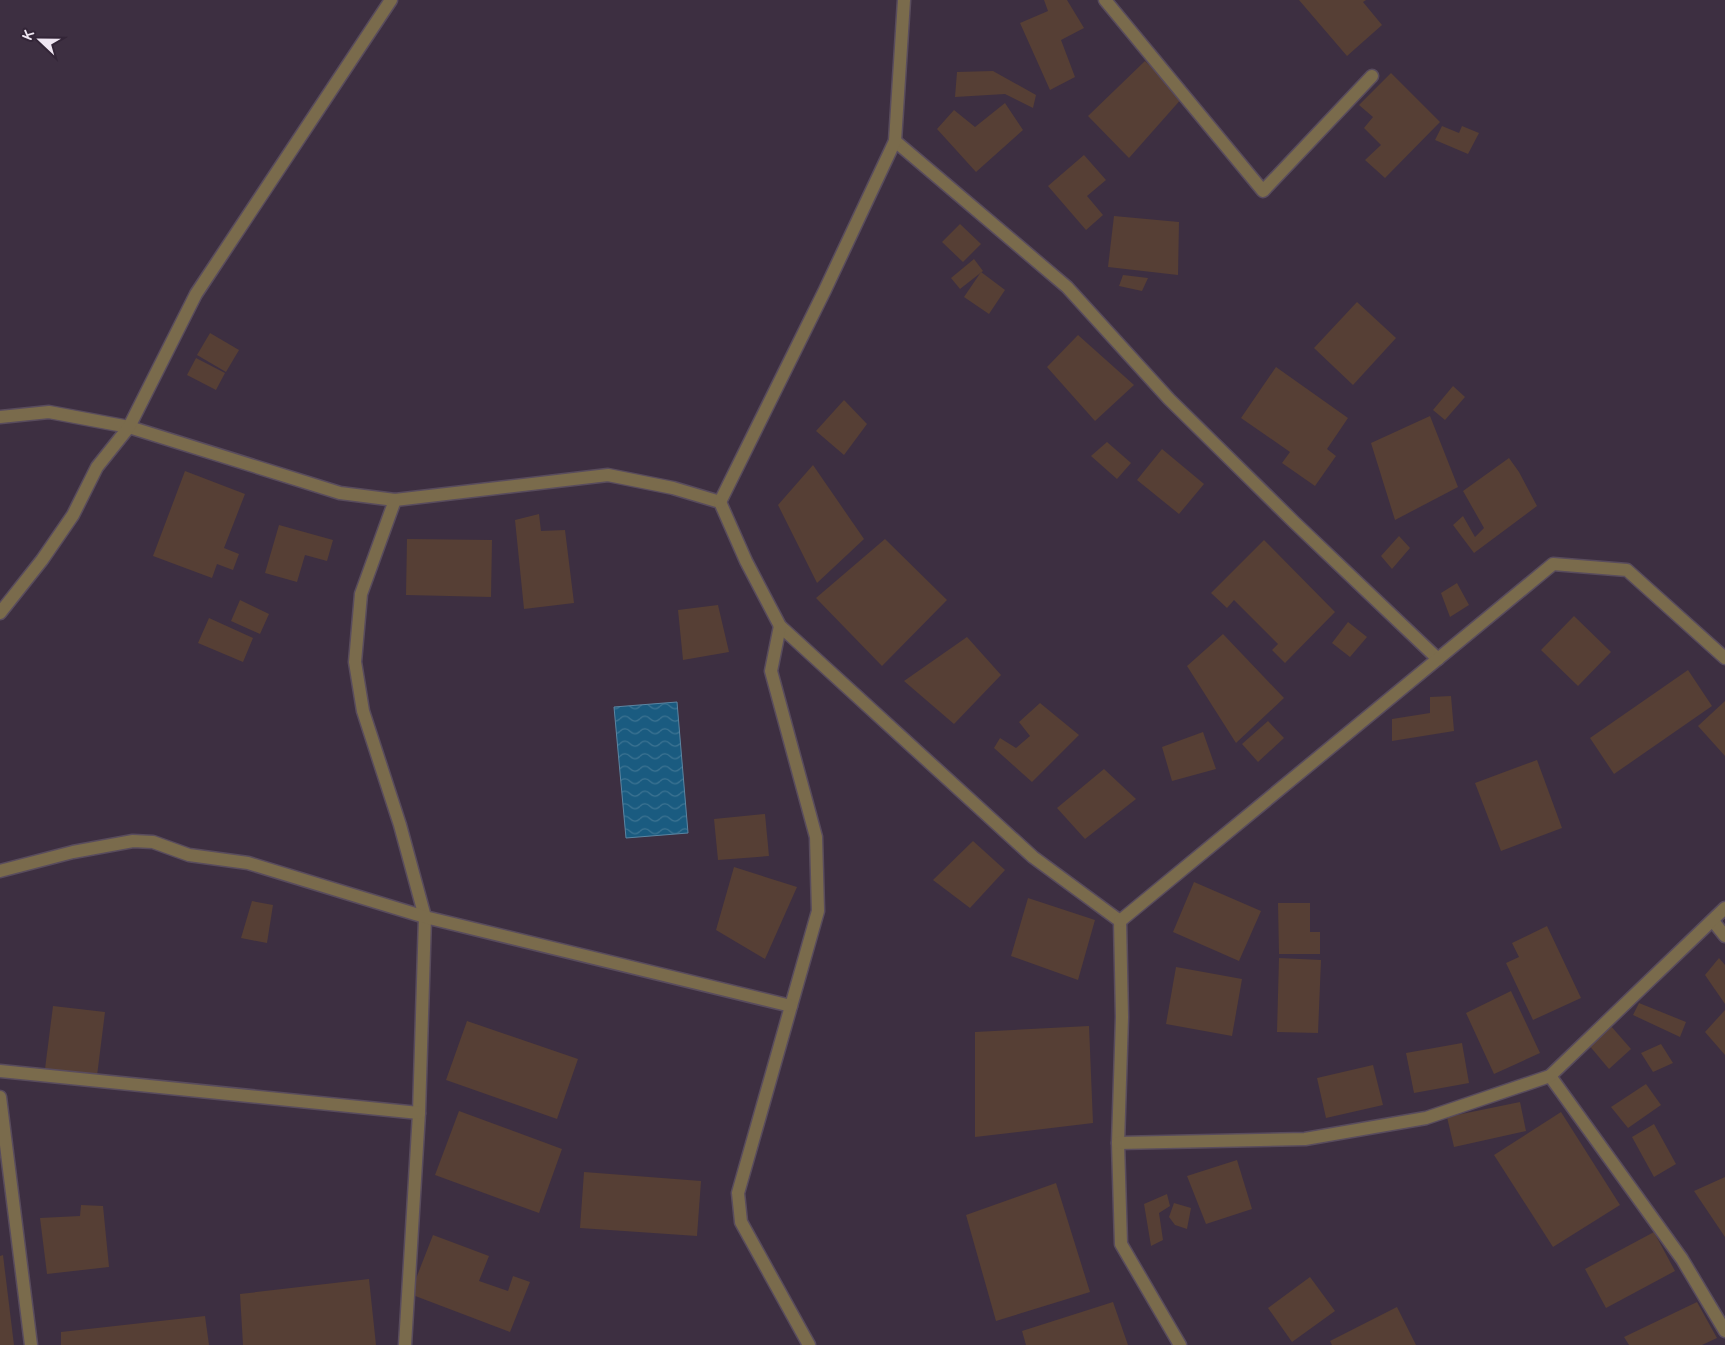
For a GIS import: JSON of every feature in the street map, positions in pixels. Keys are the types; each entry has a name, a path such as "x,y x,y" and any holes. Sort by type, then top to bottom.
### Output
{"street":[{"path":"0,613 42,560 73,515 97,466 129,427 196,294 391,0"},
{"path":"720,502 825,290 895,141 904,0"},
{"path":"1105,0 1263,191 1372,76"},
{"path":"895,141 1067,287 1169,399 1438,660"},
{"path":"0,417 49,412 129,427 340,493 395,500 608,475 673,488 720,502 746,561 780,626 1033,857 1120,920"},
{"path":"395,500 361,594 355,662 364,711 400,825 425,917 420,1113 405,1345"},
{"path":"1120,920 1553,564 1627,570 1725,658"},
{"path":"780,626 771,671 816,837 818,911 738,1193 741,1222 810,1345"},
{"path":"0,871 73,852 133,841 153,842 189,855 248,863 425,917 791,1006"},
{"path":"1118,1143 1305,1139 1426,1118 1550,1076 1725,908"},
{"path":"1120,920 1122,1017 1118,1143 1121,1244 1180,1345"},
{"path":"1713,921 1725,936"},
{"path":"0,1071 420,1113"},
{"path":"1550,1076 1682,1259 1725,1331"},
{"path":"0,1097 31,1345"}],"water":[{"path":"677,702 688,833 626,838 614,707"}],"building":[{"path":"1044,0 1067,0 1084,28 1061,40 1075,77 1050,90 1020,23 1048,11"},
{"path":"1299,0 1366,0 1363,2 1382,25 1347,56"},
{"path":"1145,61 1183,97 1129,158 1088,116"},
{"path":"993,71 1036,95 1033,108 1005,94 955,97 957,72"},
{"path":"1391,73 1440,122 1385,178 1365,160 1381,145 1364,128 1373,117 1359,105"},
{"path":"1005,103 1023,130 976,172 937,129 954,110 975,127"},
{"path":"1442,126 1459,133 1462,126 1479,133 1468,154 1435,140"},
{"path":"1084,155 1106,180 1087,196 1103,215 1086,230 1048,186"},
{"path":"1114,216 1179,222 1178,275 1108,267"},
{"path":"960,224 981,244 963,262 942,242"},
{"path":"974,259 983,271 960,289 951,278"},
{"path":"981,272 1005,290 989,314 964,297"},
{"path":"1123,275 1148,278 1142,291 1119,286"},
{"path":"1357,302 1396,338 1353,385 1314,348"},
{"path":"210,333 239,350 226,372 197,355"},
{"path":"1078,335 1134,385 1095,421 1047,367"},
{"path":"196,358 225,373 216,390 187,375"},
{"path":"1276,367 1348,418 1327,449 1336,456 1315,486 1282,463 1290,452 1241,418"},
{"path":"1453,386 1465,397 1445,420 1433,410"},
{"path":"844,400 867,424 844,455 816,431"},
{"path":"1430,416 1458,487 1395,520 1371,443"},
{"path":"1107,442 1131,463 1117,479 1091,456"},
{"path":"1162,449 1204,484 1179,514 1137,480"},
{"path":"1509,458 1519,472 1537,506 1474,553 1453,525 1463,516 1475,537 1484,528 1463,491"},
{"path":"813,465 864,539 817,583 778,505"},
{"path":"185,471 245,494 224,548 239,554 233,570 217,564 212,578 153,556"},
{"path":"539,514 541,531 565,530 574,603 524,609 515,520"},
{"path":"279,525 333,540 327,561 305,555 297,582 265,573"},
{"path":"1399,536 1410,548 1392,569 1381,556"},
{"path":"407,539 492,540 491,597 406,595"},
{"path":"885,539 947,600 882,666 816,598"},
{"path":"1264,540 1335,612 1285,663 1272,650 1278,644 1234,600 1227,608 1211,593"},
{"path":"1457,583 1469,605 1450,617 1441,593"},
{"path":"240,600 269,614 260,634 231,621"},
{"path":"718,605 729,652 683,660 678,610"},
{"path":"1574,616 1611,652 1578,686 1541,650"},
{"path":"209,618 253,638 243,662 198,643"},
{"path":"1348,622 1367,637 1350,657 1332,643"},
{"path":"1223,634 1284,698 1236,743 1187,666"},
{"path":"967,637 1001,675 954,724 904,681"},
{"path":"1688,670 1712,706 1614,774 1590,738"},
{"path":"1451,696 1454,731 1392,741 1392,719 1430,713 1430,697"},
{"path":"1725,701 1725,756 1698,726"},
{"path":"1040,703 1079,735 1032,782 994,748 1000,738 1016,748 1030,736 1019,722"},
{"path":"1268,721 1284,738 1258,762 1242,744"},
{"path":"1203,732 1216,769 1172,781 1162,747"},
{"path":"1537,760 1562,828 1501,851 1475,783"},
{"path":"1104,769 1136,799 1085,839 1057,808"},
{"path":"765,814 769,856 718,860 714,819"},
{"path":"973,841 1005,870 970,908 933,880"},
{"path":"734,867 797,887 765,959 716,930"},
{"path":"1194,882 1261,911 1239,961 1173,932"},
{"path":"1028,898 1095,920 1078,980 1011,956"},
{"path":"252,901 273,905 267,943 241,938"},
{"path":"1278,903 1310,903 1310,932 1320,932 1320,954 1279,954"},
{"path":"1547,926 1581,998 1533,1020 1506,963 1519,957 1512,943"},
{"path":"1279,958 1321,960 1318,1033 1277,1032"},
{"path":"1719,958 1725,965 1725,1004 1705,975"},
{"path":"1176,967 1242,979 1232,1036 1166,1024"},
{"path":"1511,991 1540,1053 1494,1074 1466,1013"},
{"path":"1639,1003 1686,1022 1680,1037 1633,1015"},
{"path":"53,1006 105,1012 97,1076 45,1069"},
{"path":"1725,1010 1725,1055 1705,1032"},
{"path":"467,1021 578,1059 557,1119 446,1080"},
{"path":"1610,1025 1631,1049 1609,1069 1588,1044"},
{"path":"1089,1026 1093,1123 975,1137 975,1032"},
{"path":"1462,1043 1469,1083 1414,1093 1406,1053"},
{"path":"1661,1044 1673,1063 1653,1072 1641,1053"},
{"path":"1373,1065 1383,1105 1326,1118 1317,1078"},
{"path":"1646,1084 1661,1105 1628,1128 1611,1107"},
{"path":"1520,1102 1526,1131 1454,1147 1447,1117"},
{"path":"459,1111 562,1149 539,1213 435,1175"},
{"path":"1561,1112 1620,1205 1553,1247 1494,1155"},
{"path":"1654,1124 1676,1164 1654,1177 1632,1137"},
{"path":"1237,1160 1252,1209 1206,1224 1187,1176"},
{"path":"584,1172 701,1181 697,1236 580,1228"},
{"path":"1725,1177 1725,1237 1694,1191"},
{"path":"1056,1183 1090,1292 996,1321 966,1215"},
{"path":"1167,1194 1170,1206 1159,1213 1163,1240 1151,1246 1144,1204"},
{"path":"1174,1203 1191,1208 1187,1229 1175,1225 1169,1217"},
{"path":"81,1205 103,1206 109,1267 47,1274 40,1218 80,1216"},
{"path":"1654,1232 1675,1271 1606,1308 1585,1269"},
{"path":"433,1235 489,1256 479,1281 508,1291 513,1276 530,1282 510,1332 410,1294"},
{"path":"3,1255 14,1345 0,1345 0,1256"},
{"path":"1310,1277 1335,1311 1292,1342 1268,1308"},
{"path":"369,1279 376,1345 243,1345 240,1294"},
{"path":"1113,1302 1128,1345 1026,1345 1022,1331"},
{"path":"1697,1302 1717,1338 1702,1345 1629,1345 1624,1337"},
{"path":"1397,1307 1416,1345 1332,1345 1330,1341"},
{"path":"205,1316 209,1345 61,1345 61,1332"}]}
